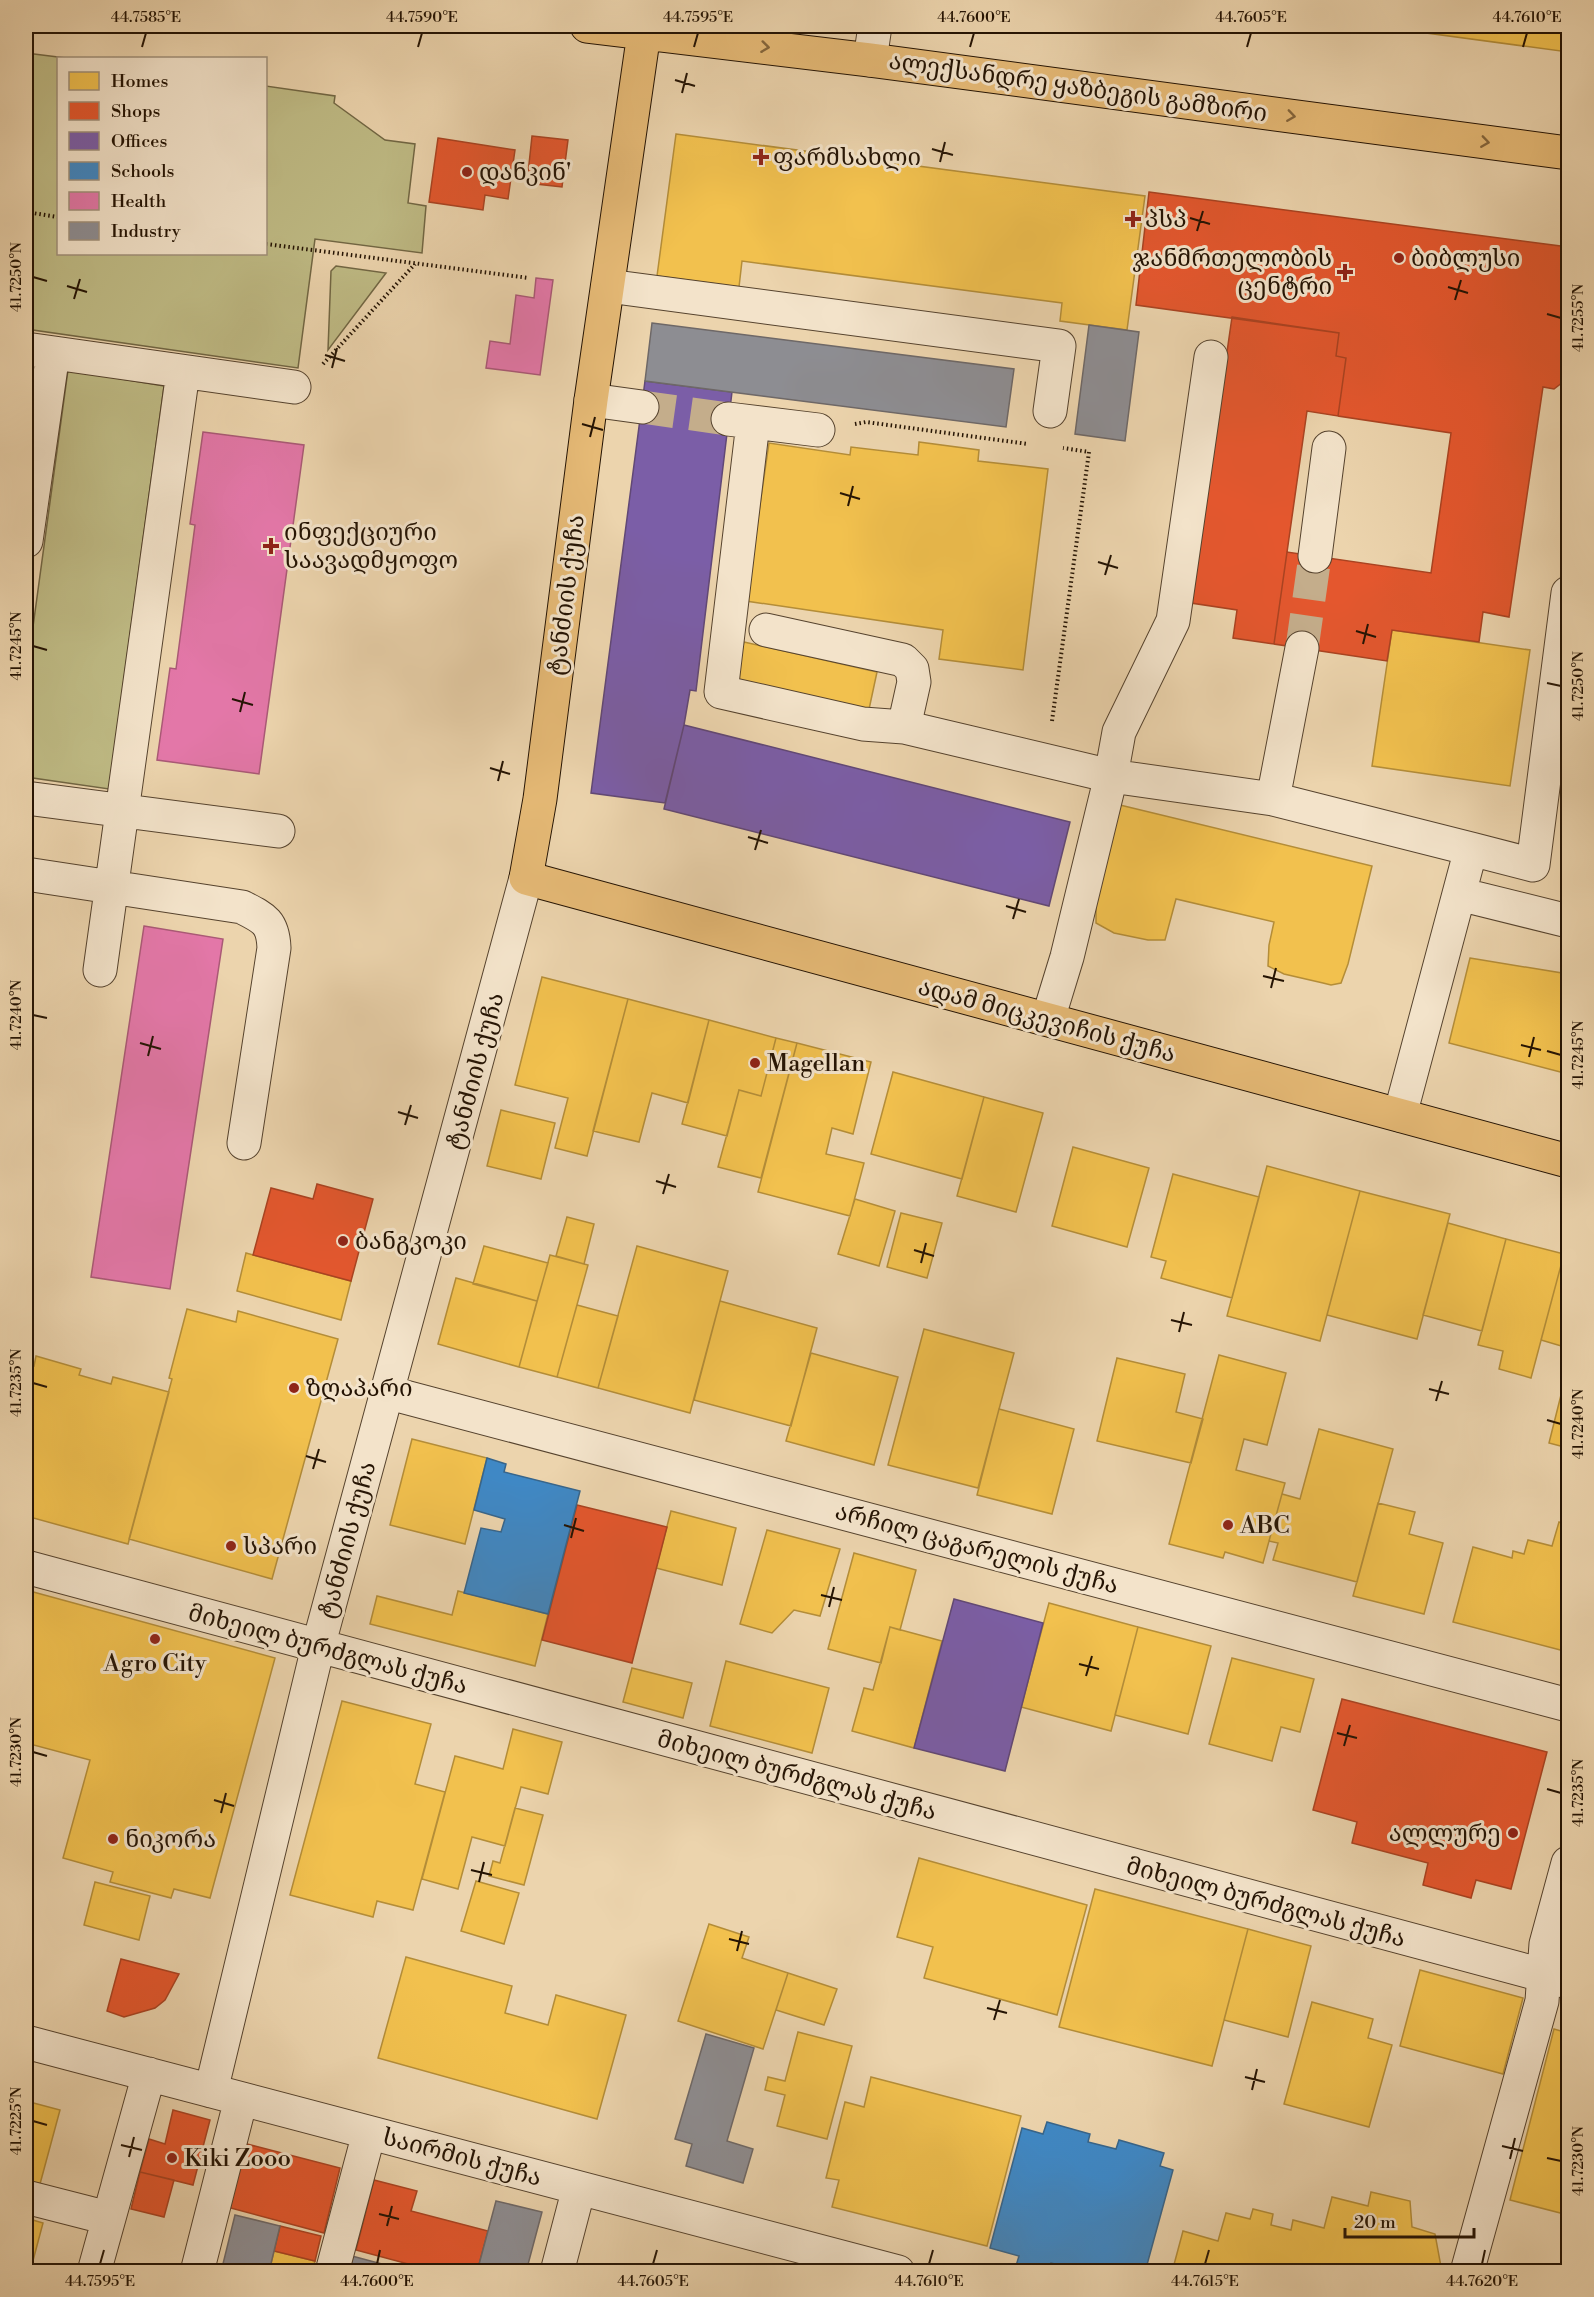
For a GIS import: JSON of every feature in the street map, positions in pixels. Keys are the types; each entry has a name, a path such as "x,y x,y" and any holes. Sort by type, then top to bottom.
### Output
{"main road":[{"name":"ალექსანდრე ყაზბეგის გამზირი","path":"587,26 645,29 1569,153"},
{"name":"ტანძიის ქუჩა","path":"526,878 542,787 591,400 645,29"},
{"name":"ადამ მიცკევიჩის ქუჩა","path":"526,878 1569,1161"}],"street":[{"path":"870,60 874,26"},
{"path":"608,286 1059,346 1050,411"},
{"path":"26,541 39,351 294,387"},
{"path":"1048,1019 1067,957 1111,776 1119,732 1173,621 1211,357"},
{"path":"100,970 183,372"},
{"path":"591,400 642,407"},
{"path":"818,430 741,421 721,692 863,724 904,727 1111,776 1273,799 1533,865 1569,593"},
{"path":"1315,556 1329,448"},
{"path":"766,630 903,660 912,669 914,682 904,727"},
{"path":"1273,799 1302,648"},
{"path":"26,798 278,831"},
{"path":"1400,1115 1471,849"},
{"path":"26,874 242,907 264,918 273,933 274,948 244,1143"},
{"name":"ტანძიის ქუჩა","path":"197,2271 226,2095 318,1647 526,878"},
{"path":"1459,894 1569,921"},
{"name":"არჩილ ცაგარელის ქუჩა","path":"386,1392 1569,1705"},
{"name":"მიხეილ ბურძგლას ქუჩა","path":"26,1568 1556,1980"},
{"path":"1467,2271 1542,2001 1556,1980 1546,1944 1569,1863"},
{"name":"საირმის ქუჩა","path":"26,2042 898,2271"},
{"path":"94,2271 149,2074"},
{"path":"332,2271 369,2133"},
{"path":"557,2271 579,2188"},
{"path":"26,2197 108,2218"}],"path":[{"path":"26,212 57,217"},
{"path":"267,244 529,278"},
{"path":"294,387 321,367 415,264"},
{"path":"818,430 866,422 1030,444"},
{"path":"1046,761 1089,452 1053,447"}],"shaded area":[{"path":"26,53 58,57 57,255 267,255 267,86 335,96 334,103 385,140 415,144 408,203 426,206 422,253 315,239 298,368 26,329"},
{"path":"336,266 386,273 328,350 331,271"},
{"path":"68,370 164,386 109,789 26,777 26,678"}],"building: Homes":[{"path":"1374,26 1568,26 1568,52"},
{"path":"676,134 1145,196 1127,330 1060,321 1062,303 742,261 739,287 657,276"},
{"path":"919,442 979,450 978,461 1048,469 1023,670 939,659 943,630 746,601 769,443 850,455 851,447 918,455"},
{"path":"1392,630 1530,650 1510,786 1372,766"},
{"path":"744,642 877,672 868,714 734,684"},
{"path":"1120,805 1372,866 1348,964 1341,983 1331,985 1284,974 1268,966 1269,945 1274,922 1176,899 1165,940 1148,940 1114,933 1096,923 1096,904"},
{"path":"1470,958 1568,974 1568,1074 1449,1043"},
{"path":"542,977 628,999 587,1156 555,1148 568,1098 515,1085"},
{"path":"628,999 709,1020 688,1103 652,1093 639,1142 593,1131"},
{"path":"709,1020 776,1038 761,1096 739,1090 727,1136 682,1124"},
{"path":"776,1038 797,1043 761,1178 718,1167 739,1090 761,1096"},
{"path":"797,1043 871,1062 853,1134 832,1128 826,1154 864,1163 850,1216 758,1192"},
{"path":"893,1072 984,1097 962,1179 871,1154"},
{"path":"984,1097 1043,1113 1016,1212 957,1196"},
{"path":"501,1110 555,1123 541,1179 487,1166"},
{"path":"1073,1147 1149,1168 1127,1247 1052,1226"},
{"path":"1267,1166 1360,1191 1320,1341 1227,1316"},
{"path":"1173,1174 1259,1197 1232,1298 1161,1278 1166,1261 1151,1257"},
{"path":"1360,1191 1450,1214 1417,1339 1327,1315"},
{"path":"855,1199 895,1211 879,1266 838,1254"},
{"path":"901,1213 942,1223 927,1278 887,1267"},
{"path":"567,1217 594,1224 584,1264 556,1256"},
{"path":"1448,1223 1506,1239 1482,1331 1423,1315"},
{"path":"1506,1239 1564,1254 1531,1378 1499,1369 1503,1351 1478,1345"},
{"path":"484,1246 548,1263 537,1301 473,1284"},
{"path":"637,1246 728,1271 690,1413 598,1388"},
{"path":"246,1253 351,1281 341,1320 237,1291"},
{"path":"1564,1254 1568,1256 1568,1348 1541,1340"},
{"path":"550,1255 588,1265 557,1377 519,1367"},
{"path":"456,1278 537,1301 519,1367 438,1344"},
{"path":"720,1301 817,1328 791,1426 694,1400"},
{"path":"577,1305 618,1316 598,1388 557,1377"},
{"path":"187,1309 236,1322 238,1311 338,1339 272,1579 129,1539 172,1379 169,1378"},
{"path":"924,1329 1014,1353 978,1488 888,1465"},
{"path":"811,1353 898,1377 874,1465 786,1441"},
{"path":"1219,1355 1286,1373 1267,1445 1244,1439 1236,1470 1285,1483 1263,1563 1225,1552 1223,1558 1169,1544"},
{"path":"36,1356 81,1369 79,1375 111,1384 113,1377 169,1392 128,1544 26,1516 26,1364 34,1366"},
{"path":"1117,1358 1185,1374 1176,1412 1203,1419 1191,1463 1097,1441"},
{"path":"1568,1367 1568,1448 1549,1443"},
{"path":"999,1409 1074,1429 1052,1514 977,1495"},
{"path":"1319,1429 1393,1449 1357,1582 1273,1560 1278,1543 1269,1541 1282,1494 1300,1499"},
{"path":"412,1439 487,1458 465,1544 390,1525"},
{"path":"1378,1503 1415,1512 1409,1534 1443,1543 1424,1614 1353,1596"},
{"path":"671,1511 736,1528 722,1585 656,1568"},
{"path":"1559,1522 1568,1525 1568,1652 1453,1622 1473,1547 1512,1558 1513,1551 1524,1554 1528,1540 1552,1546"},
{"path":"767,1530 840,1549 820,1616 794,1610 772,1633 740,1624"},
{"path":"854,1553 916,1570 900,1630 890,1627 881,1663 828,1649"},
{"path":"26,1590 275,1658 210,1898 174,1889 171,1898 110,1882 113,1872 63,1858 90,1760 26,1743"},
{"path":"458,1591 548,1614 535,1666 370,1624 377,1596 452,1615"},
{"path":"1049,1603 1138,1627 1111,1731 1021,1707"},
{"path":"890,1627 942,1641 914,1748 852,1731 864,1688 873,1690"},
{"path":"1138,1627 1211,1646 1188,1734 1115,1715"},
{"path":"1232,1658 1314,1679 1300,1732 1281,1727 1272,1761 1209,1744"},
{"path":"726,1661 829,1688 812,1753 710,1726"},
{"path":"632,1668 692,1683 683,1718 623,1702"},
{"path":"342,1701 431,1724 415,1784 445,1792 413,1910 377,1901 373,1917 290,1895"},
{"path":"513,1729 562,1742 548,1794 521,1787 505,1846 472,1837 458,1889 422,1879 455,1756 503,1769"},
{"path":"515,1808 543,1815 524,1885 489,1876 493,1861 500,1863"},
{"path":"919,1858 1087,1905 1057,2015 924,1978 933,1947 897,1937"},
{"path":"476,1881 519,1893 504,1944 461,1931"},
{"path":"95,1882 150,1896 139,1940 84,1925"},
{"path":"1095,1889 1248,1929 1212,2066 1059,2027"},
{"path":"709,1924 749,1937 742,1958 788,1973 763,2049 678,2021"},
{"path":"1248,1929 1311,1946 1288,2037 1224,2020"},
{"path":"406,1957 512,1986 505,2013 548,2025 556,1995 626,2015 597,2119 378,2058"},
{"path":"1420,1970 1523,1998 1503,2074 1400,2046"},
{"path":"788,1973 837,1989 824,2025 776,2010"},
{"path":"1312,2002 1373,2019 1368,2038 1392,2045 1369,2127 1284,2104"},
{"path":"1554,2029 1568,2033 1568,2215 1510,2200"},
{"path":"798,2032 852,2046 827,2139 777,2126 785,2095 765,2090 768,2077 785,2081"},
{"path":"871,2077 1021,2116 987,2246 832,2207 839,2180 826,2178 845,2102 864,2107"},
{"path":"26,2101 60,2110 40,2184 26,2180"},
{"path":"1371,2192 1410,2201 1412,2227 1435,2234 1442,2272 1172,2272 1183,2231 1218,2241 1226,2213 1250,2219 1253,2209 1273,2214 1271,2225 1291,2230 1293,2220 1324,2228 1332,2197 1368,2206"},
{"path":"26,2218 43,2223 30,2272 26,2272"},
{"path":"274,2251 315,2261 312,2272 269,2272"},
{"path":"1499,2266 1521,2272 1497,2272"}],"building: Shops":[{"path":"532,136 568,140 562,187 527,183"},
{"path":"438,138 515,150 508,199 485,195 483,210 429,202"},
{"path":"1149,192 1568,247 1567,379 1554,389 1543,387 1509,617 1483,612 1479,642 1392,630 1387,661 1274,644 1287,552 1431,573 1451,433 1338,416 1346,358 1336,356 1339,333 1136,305"},
{"path":"1232,317 1339,333 1336,356 1346,358 1338,416 1307,411 1274,644 1233,638 1237,610 1191,603"},
{"path":"317,1184 373,1199 351,1281 253,1255 271,1188 313,1199"},
{"path":"577,1505 667,1527 632,1663 542,1640"},
{"path":"1342,1699 1547,1752 1511,1889 1476,1880 1471,1898 1423,1885 1428,1863 1352,1843 1357,1822 1313,1810"},
{"path":"121,1959 179,1974 165,2000 155,2008 124,2017 107,2011"},
{"name":"Kiki Zooo","path":"173,2110 210,2120 193,2185 140,2172 149,2139 165,2144"},
{"path":"243,2143 340,2168 324,2233 227,2207"},
{"path":"140,2172 174,2180 164,2217 131,2209"},
{"path":"374,2180 417,2191 411,2211 488,2231 477,2272 438,2272 356,2250"},
{"path":"280,2226 321,2236 315,2261 274,2251"}],"building: Offices":[{"path":"645,381 732,392 696,691 690,690 665,803 591,793"},
{"path":"684,725 1070,822 1049,906 664,809"},
{"path":"954,1599 1043,1623 1005,1771 914,1748"}],"building: Schools":[{"path":"487,1458 506,1464 504,1472 580,1491 548,1614 464,1593 481,1528 501,1532 505,1519 474,1510"},
{"path":"1047,2122 1090,2134 1088,2142 1116,2149 1119,2140 1164,2153 1160,2166 1173,2170 1145,2272 1083,2272 1051,2263 1049,2272 1025,2272 1015,2269 1019,2256 990,2248 1022,2128 1043,2134"}],"building: Health":[{"path":"536,278 553,280 540,375 486,368 490,341 510,344 516,295 534,298"},
{"path":"203,432 304,445 259,774 157,760 170,668 176,669 195,525 190,524"},
{"path":"144,926 223,939 170,1289 91,1277"}],"building: Industry":[{"path":"652,323 1014,369 1006,427 645,381"},
{"path":"1089,325 1139,332 1125,441 1075,434"},
{"path":"706,2034 754,2048 727,2141 753,2149 743,2183 686,2166 692,2144 675,2139"},
{"path":"496,2201 542,2212 526,2272 477,2272"},
{"path":"235,2215 280,2226 269,2272 221,2272"},
{"path":"352,2256 397,2268 396,2272 347,2272"}],"tunnel":[{"path":"642,407 728,419"},
{"path":"1302,648 1315,556"}],"place":[{"name":"ფარმსახლი","path":"761,157"},
{"name":"დანკინ'","path":"467,172"},
{"name":"პსპ","path":"1133,219"},
{"name":"ბიბლუსი","path":"1399,258"},
{"name":"ჯანმრთელობის ცენტრი","path":"1345,272"},
{"name":"ინფექციური საავადმყოფო","path":"271,546"},
{"name":"Magellan","path":"755,1063"},
{"name":"ბანგკოკი","path":"343,1241"},
{"name":"ზღაპარი","path":"294,1388"},
{"name":"ABC","path":"1228,1525"},
{"name":"სპარი","path":"231,1546"},
{"name":"Agro City","path":"155,1639"},
{"name":"ალლურე","path":"1513,1833"},
{"name":"ნიკორა","path":"113,1839"},
{"name":"Kiki Zooo","path":"172,2158"}]}
